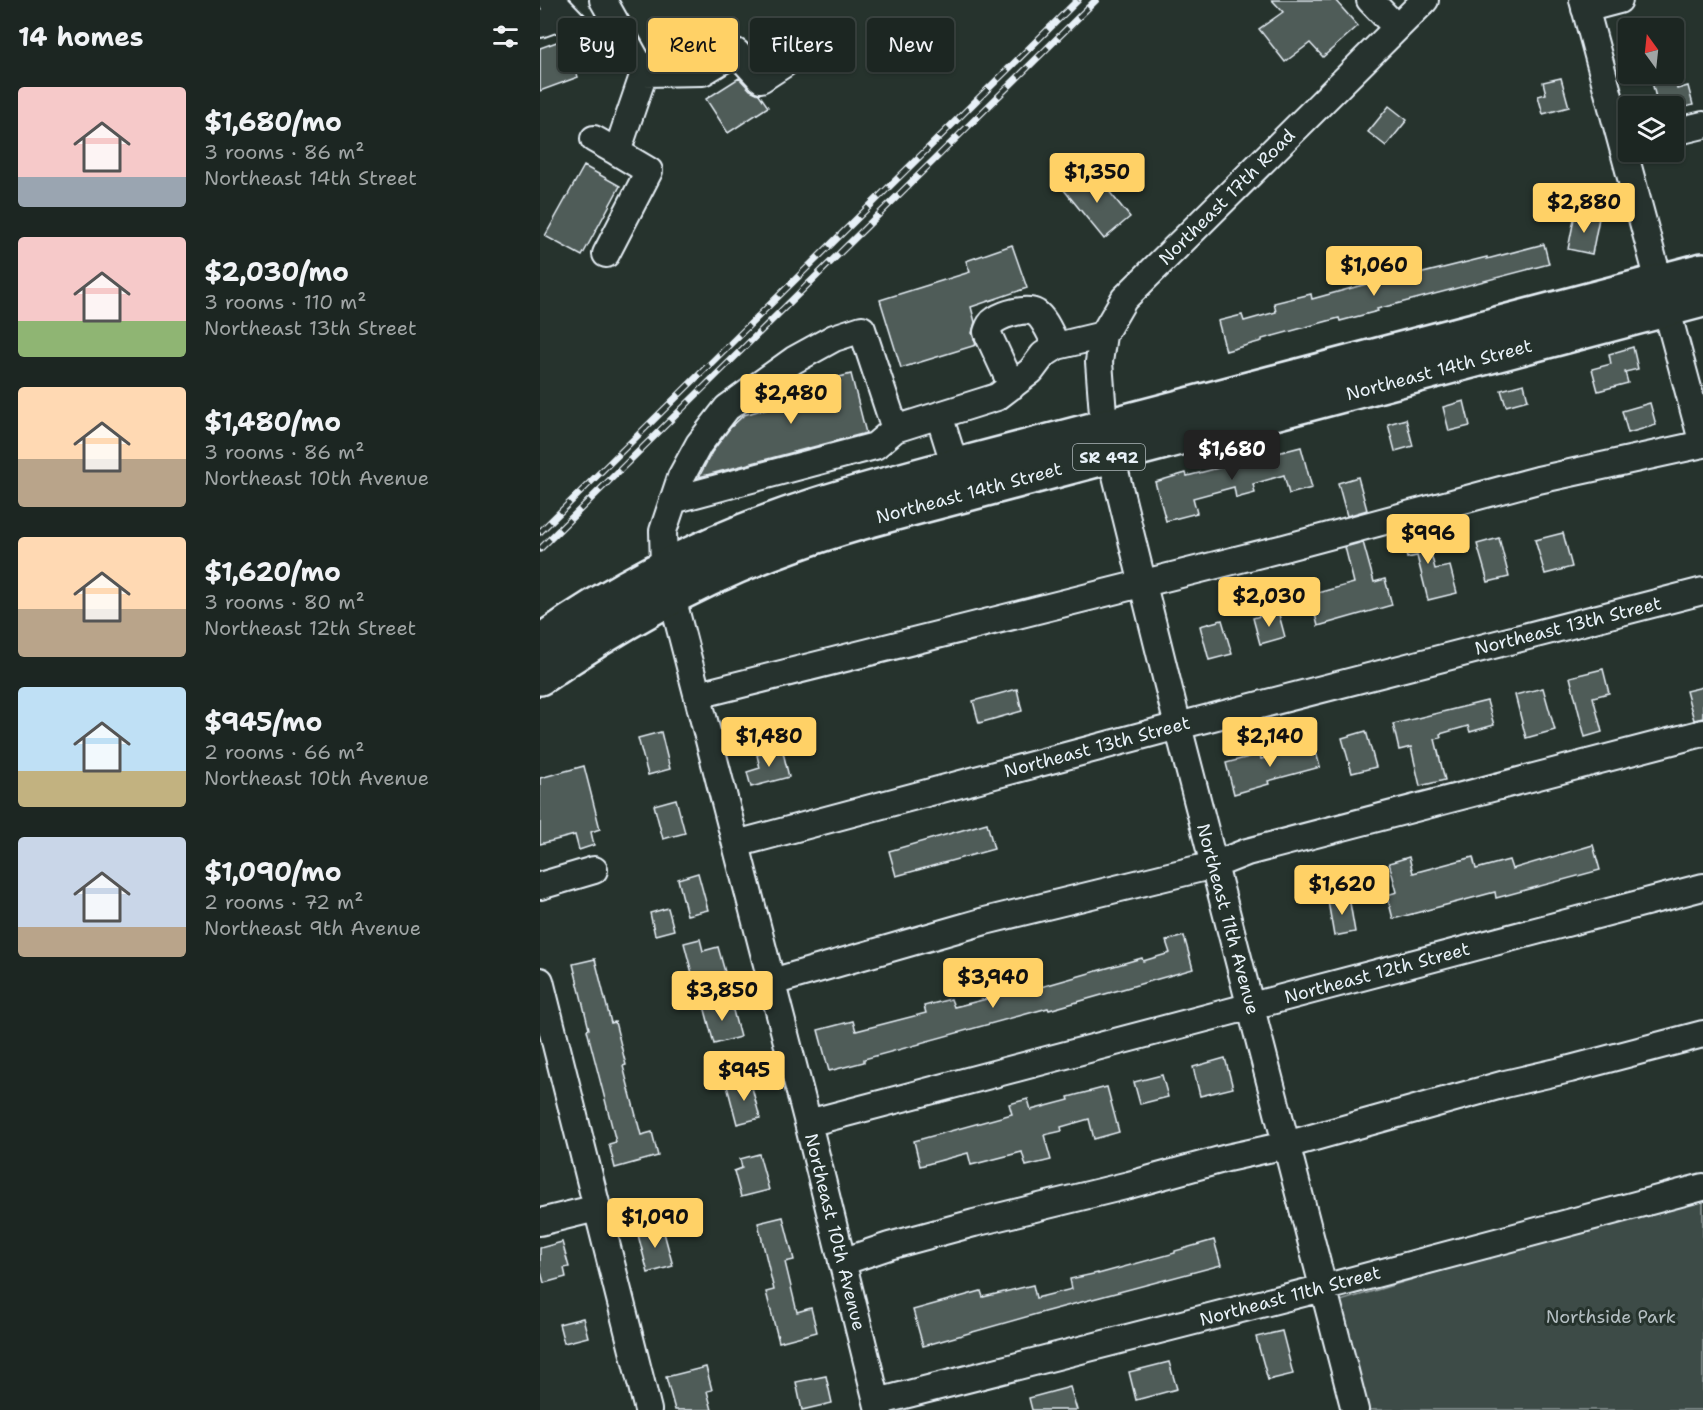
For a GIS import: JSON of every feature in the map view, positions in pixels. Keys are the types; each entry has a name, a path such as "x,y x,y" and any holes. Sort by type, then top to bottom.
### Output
{"main road":[{"name":"Northeast 14th Street","path":"540,642 615,594 755,559 827,533 1108,441 1664,295 1703,270"},
{"name":"Northeast 14th Street","path":"1664,295 1703,300"},
{"name":"Northeast 14th Street","path":"540,678 612,629 668,581 756,526 817,504 955,466 1108,441"}],"street":[{"path":"603,0 613,18"},
{"path":"1370,0 1397,28"},
{"name":"Northeast 17th Road","path":"1108,441 1100,362 1103,335 1124,300 1425,0"},
{"path":"1618,117 1584,4 1619,0"},
{"path":"540,24 558,8"},
{"path":"644,73 703,72 736,52 750,68"},
{"path":"617,152 644,73 636,59"},
{"path":"754,72 760,79 771,72"},
{"path":"1684,130 1703,125"},
{"path":"594,139 649,171 606,254"},
{"path":"698,695 1284,548 1538,480 1703,444 1631,162"},
{"path":"1012,386 987,332 989,325 995,319 1022,310 1032,310 1039,314 1057,346"},
{"name":"Northeast 10th Avenue","path":"878,1406 808,1123 668,581 663,531 681,477 699,444 728,408 794,360 834,338 862,329 895,429"},
{"path":"673,500 875,446 895,429 997,397 1031,371 1043,355 1057,346 1103,335"},
{"path":"939,415 955,466"},
{"name":"Northeast 11th Avenue","path":"1108,441 1178,726 1355,1410"},
{"name":"Northeast 13th Street","path":"736,844 1178,726 1703,591"},
{"path":"772,982 985,921 1214,865 1247,852 1703,734"},
{"path":"540,886 594,870"},
{"name":"Northeast 12th Street","path":"808,1123 1703,887"},
{"path":"540,981 648,1410"},
{"path":"842,1262 889,1246 974,1223 1286,1145 1505,1084 1703,1034"},
{"name":"Northeast 11th Street","path":"878,1406 1703,1187"},
{"path":"540,1222 597,1208"}],"green space":[{"name":"Northside Park","path":"1703,1192 1703,1410 1355,1410 1327,1305"}],"building":[{"path":"1272,0 1335,0 1358,26 1323,57 1310,43 1285,62 1259,29 1283,12"},
{"path":"558,42 558,72 576,72 578,77 540,91 540,48"},
{"path":"739,78 750,90 759,94 768,107 728,133 706,99"},
{"path":"1561,78 1569,107 1543,114 1538,96 1546,94 1543,82"},
{"path":"1652,84 1676,84 1677,89 1688,86 1693,105 1684,107 1684,96 1656,96"},
{"path":"1389,106 1407,120 1386,146 1368,132"},
{"path":"584,166 620,186 582,256 545,236"},
{"path":"1090,168 1130,217 1104,239 1064,190"},
{"path":"1575,214 1599,218 1592,254 1568,249"},
{"path":"1544,244 1549,264 1377,309 1378,311 1340,321 1339,318 1226,351 1218,321 1242,315 1244,321 1276,312 1274,303 1311,294 1312,299 1370,283 1371,286"},
{"path":"1012,245 1027,288 971,307 975,322 972,333 976,345 901,368 880,300 970,272 966,261"},
{"path":"1633,347 1638,369 1625,372 1628,383 1598,391 1592,369 1611,364 1609,354"},
{"path":"851,374 866,433 699,477 712,452 730,428 744,415 772,407 771,395"},
{"path":"1524,384 1528,400 1506,406 1501,390"},
{"path":"1464,401 1470,426 1449,431 1443,407"},
{"path":"1650,403 1656,425 1628,433 1622,411"},
{"path":"1406,419 1413,446 1395,451 1388,424"},
{"path":"1301,447 1312,488 1289,494 1284,475 1253,484 1255,493 1236,498 1234,487 1193,498 1197,513 1166,521 1155,482"},
{"path":"1358,477 1367,510 1347,516 1338,483"},
{"path":"1424,526 1435,569 1450,566 1457,593 1428,600 1417,556 1407,558 1401,532"},
{"path":"1563,533 1572,567 1545,574 1535,540"},
{"path":"1499,538 1509,577 1488,582 1477,544"},
{"path":"1363,542 1374,582 1385,579 1392,605 1318,626 1310,595 1354,583 1345,547"},
{"path":"1278,611 1285,637 1260,644 1253,618"},
{"path":"1222,620 1232,654 1209,660 1200,626"},
{"path":"1603,669 1609,693 1593,697 1602,732 1585,737 1570,677"},
{"path":"1703,687 1703,718 1694,720 1686,691"},
{"path":"1543,688 1555,730 1526,738 1515,695"},
{"path":"1017,689 1022,711 979,723 973,701"},
{"path":"1487,701 1494,725 1470,732 1468,726 1440,734 1441,738 1435,739 1445,780 1420,786 1411,747 1399,750 1393,724"},
{"path":"1366,731 1376,767 1352,773 1342,738"},
{"path":"661,732 670,769 648,775 638,738"},
{"path":"1314,745 1320,767 1268,781 1269,784 1234,794 1226,763 1260,754 1261,759"},
{"path":"782,748 789,777 751,787 747,772 760,768 757,755"},
{"path":"584,766 600,829 591,832 594,845 579,850 575,835 540,844 540,778"},
{"path":"676,799 685,833 663,839 654,805"},
{"path":"987,823 994,849 896,876 889,851"},
{"path":"1593,845 1600,870 1496,898 1495,892 1393,919 1387,895 1397,892 1389,863 1409,857 1413,873 1473,857 1476,869 1509,860 1512,869"},
{"path":"698,873 708,910 687,915 678,879"},
{"path":"1349,897 1355,932 1334,936 1328,901"},
{"path":"668,908 674,930 655,935 650,913"},
{"path":"1184,936 1193,969 1049,1010 1048,1008 920,1043 829,1071 818,1030 853,1021 856,1031 926,1013 924,1006 951,999 954,1007 1027,989 1027,991 1142,958 1143,961 1170,953 1166,941"},
{"path":"700,939 703,951 718,947 725,972 694,981 684,943"},
{"path":"595,959 611,1023 615,1022 626,1065 623,1066 641,1135 652,1132 658,1156 615,1168 609,1144 616,1142 587,1030 589,1029 573,964"},
{"path":"730,999 740,1037 714,1044 704,1006"},
{"path":"1225,1058 1233,1088 1200,1096 1193,1067"},
{"path":"1162,1075 1168,1097 1140,1104 1134,1082"},
{"path":"750,1080 760,1118 737,1124 727,1086"},
{"path":"1107,1087 1119,1132 1094,1139 1089,1119 1061,1127 1062,1131 1044,1135 1051,1160 1026,1166 1022,1152 971,1165 968,1153 920,1166 914,1141 1012,1114 1009,1104 1028,1099 1031,1110"},
{"path":"759,1154 769,1190 741,1197 734,1171 742,1168 740,1159"},
{"path":"783,1217 794,1260 785,1262 797,1312 811,1308 817,1332 779,1342 766,1292 774,1290 758,1223"},
{"path":"662,1225 673,1266 648,1273 637,1231"},
{"path":"1214,1240 1221,1265 923,1346 913,1310 981,1291 983,1297 1033,1285 1036,1298 1072,1289 1070,1279 1098,1274"},
{"path":"562,1242 569,1267 564,1268 566,1277 544,1283 540,1268 540,1248"},
{"path":"583,1318 588,1337 564,1343 559,1324"},
{"path":"1282,1331 1293,1374 1268,1380 1256,1337"},
{"path":"1169,1362 1177,1389 1136,1400 1129,1372"},
{"path":"706,1367 712,1390 707,1391 712,1410 675,1410 666,1377"},
{"path":"826,1376 832,1403 802,1410 796,1382"},
{"path":"1070,1387 1077,1410 1032,1410 1029,1398"}],"railway":[{"path":"540,532 1078,0"},
{"path":"540,549 1096,0"}]}
